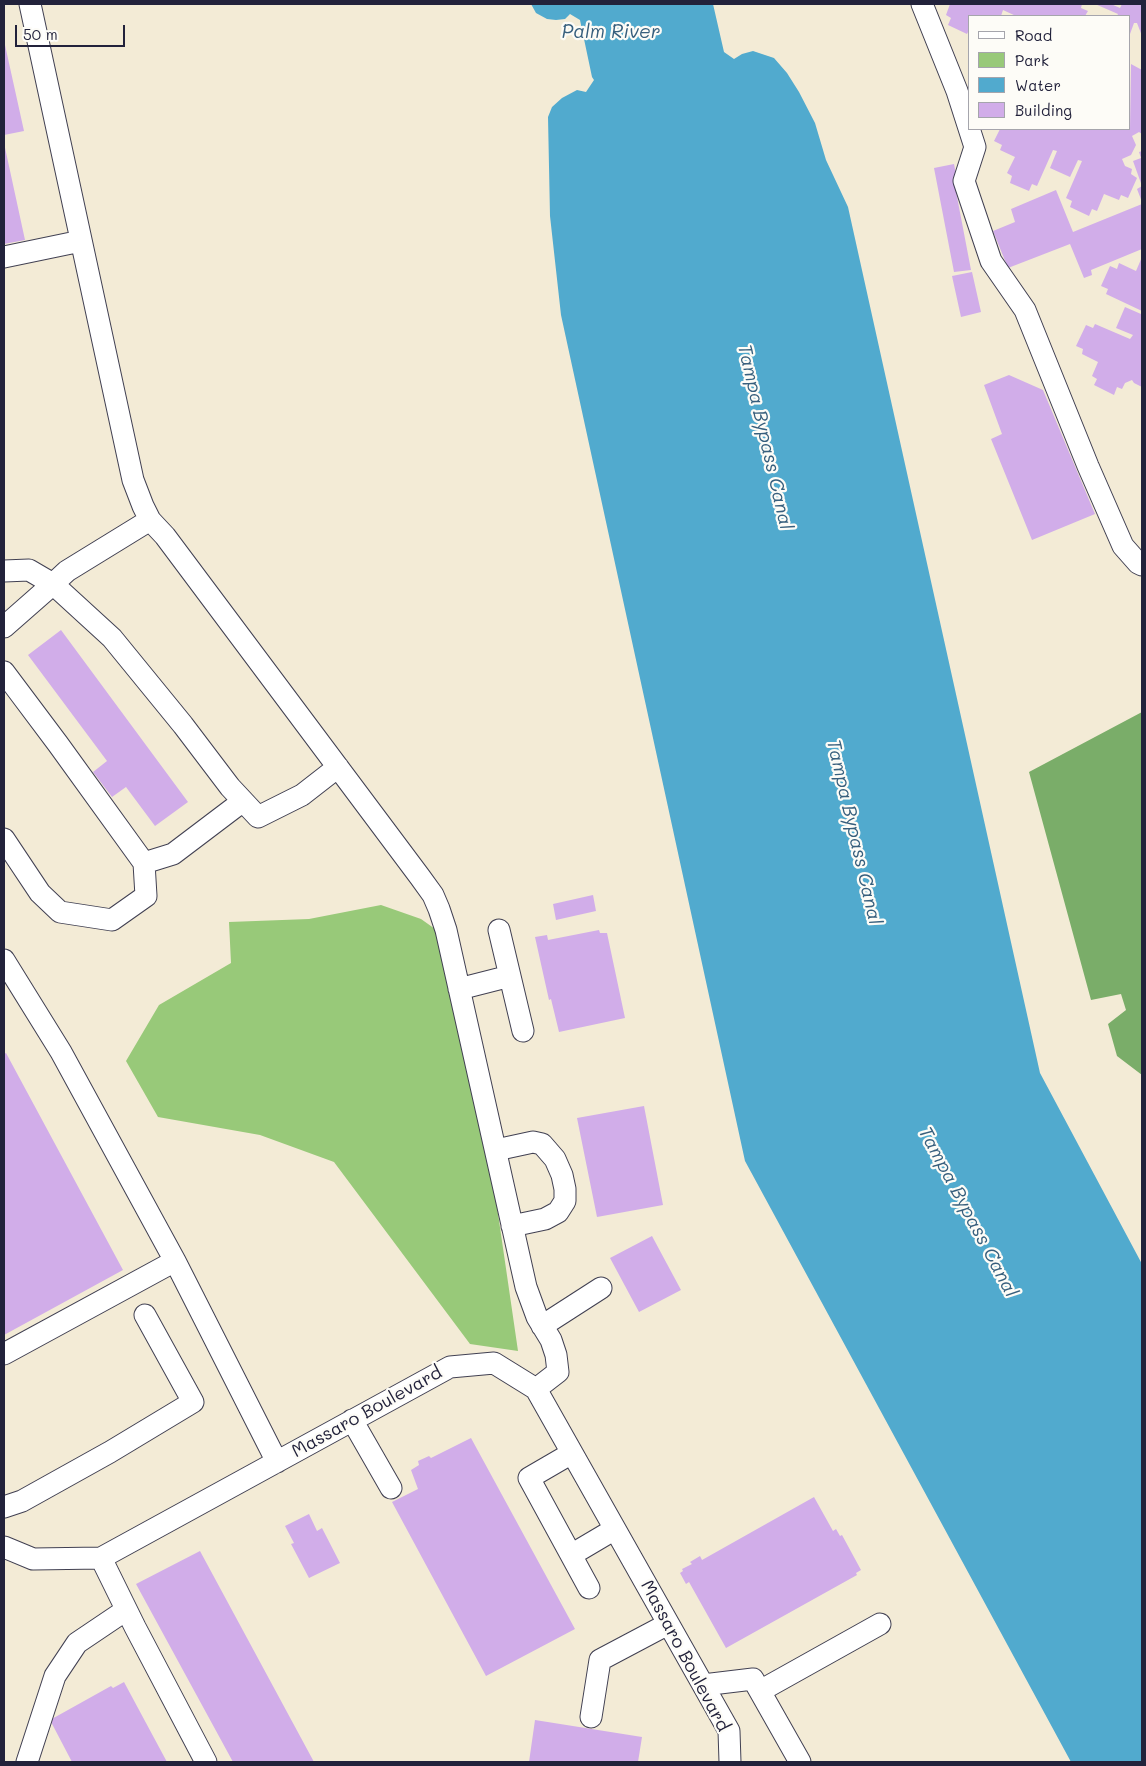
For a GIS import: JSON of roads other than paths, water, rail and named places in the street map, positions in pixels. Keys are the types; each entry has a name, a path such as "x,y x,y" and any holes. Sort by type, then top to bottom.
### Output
{"street":[{"path":"30,4 80,241 138,495 150,520 165,536 433,895 446,930 526,1287 537,1317 551,1340 556,1355 558,1372 536,1389"},
{"path":"922,4 957,91 968,125"},
{"path":"970,130 975,147 964,181 992,261 1025,310 1122,546 1142,565"},
{"path":"4,257 80,241"},
{"path":"4,628 67,571 150,520"},
{"path":"4,571 29,570 52,584 112,638 183,725 230,787 258,817 302,795 338,768"},
{"path":"4,672 144,863 146,896 112,920 60,912 40,893 4,839"},
{"path":"144,863 173,854 243,801"},
{"path":"499,930 523,1031"},
{"path":"4,960 61,1052 175,1261 277,1462"},
{"path":"459,989 510,976"},
{"path":"496,1150 533,1142 542,1144 555,1159 565,1189 565,1201 558,1212 545,1219 512,1226"},
{"path":"4,1354 175,1261"},
{"path":"542,1326 602,1288"},
{"path":"4,1507 22,1501 110,1452 193,1402 145,1315"},
{"name":"Massaro Boulevard","path":"4,1548 33,1559 100,1558 450,1367 494,1363 536,1389 728,1731 730,1762"},
{"path":"352,1420 391,1488"},
{"path":"572,1452 529,1478 589,1588"},
{"path":"571,1555 615,1529"},
{"path":"100,1558 206,1762"},
{"path":"27,1762 55,1676 77,1643 126,1610"},
{"path":"591,1717 600,1660 668,1624"},
{"path":"760,1692 880,1624"},
{"path":"703,1685 753,1679 800,1762"}],"water":[{"path":"531,4 713,4 724,52 734,59 742,54 753,51 774,58 787,73 815,123 826,160 848,207 1040,1073 1142,1264 1142,1762 1071,1762 745,1161 561,315 550,216 548,117 552,107 562,98 577,90 586,92 594,80 580,20 570,14 565,19 547,19 536,13"}],"water label":[{"name":"Palm River","path":"611,32"},
{"name":"Tampa Bypass Canal","path":"765,437"},
{"name":"Tampa Bypass Canal","path":"854,832"},
{"name":"Tampa Bypass Canal","path":"968,1212"}]}
